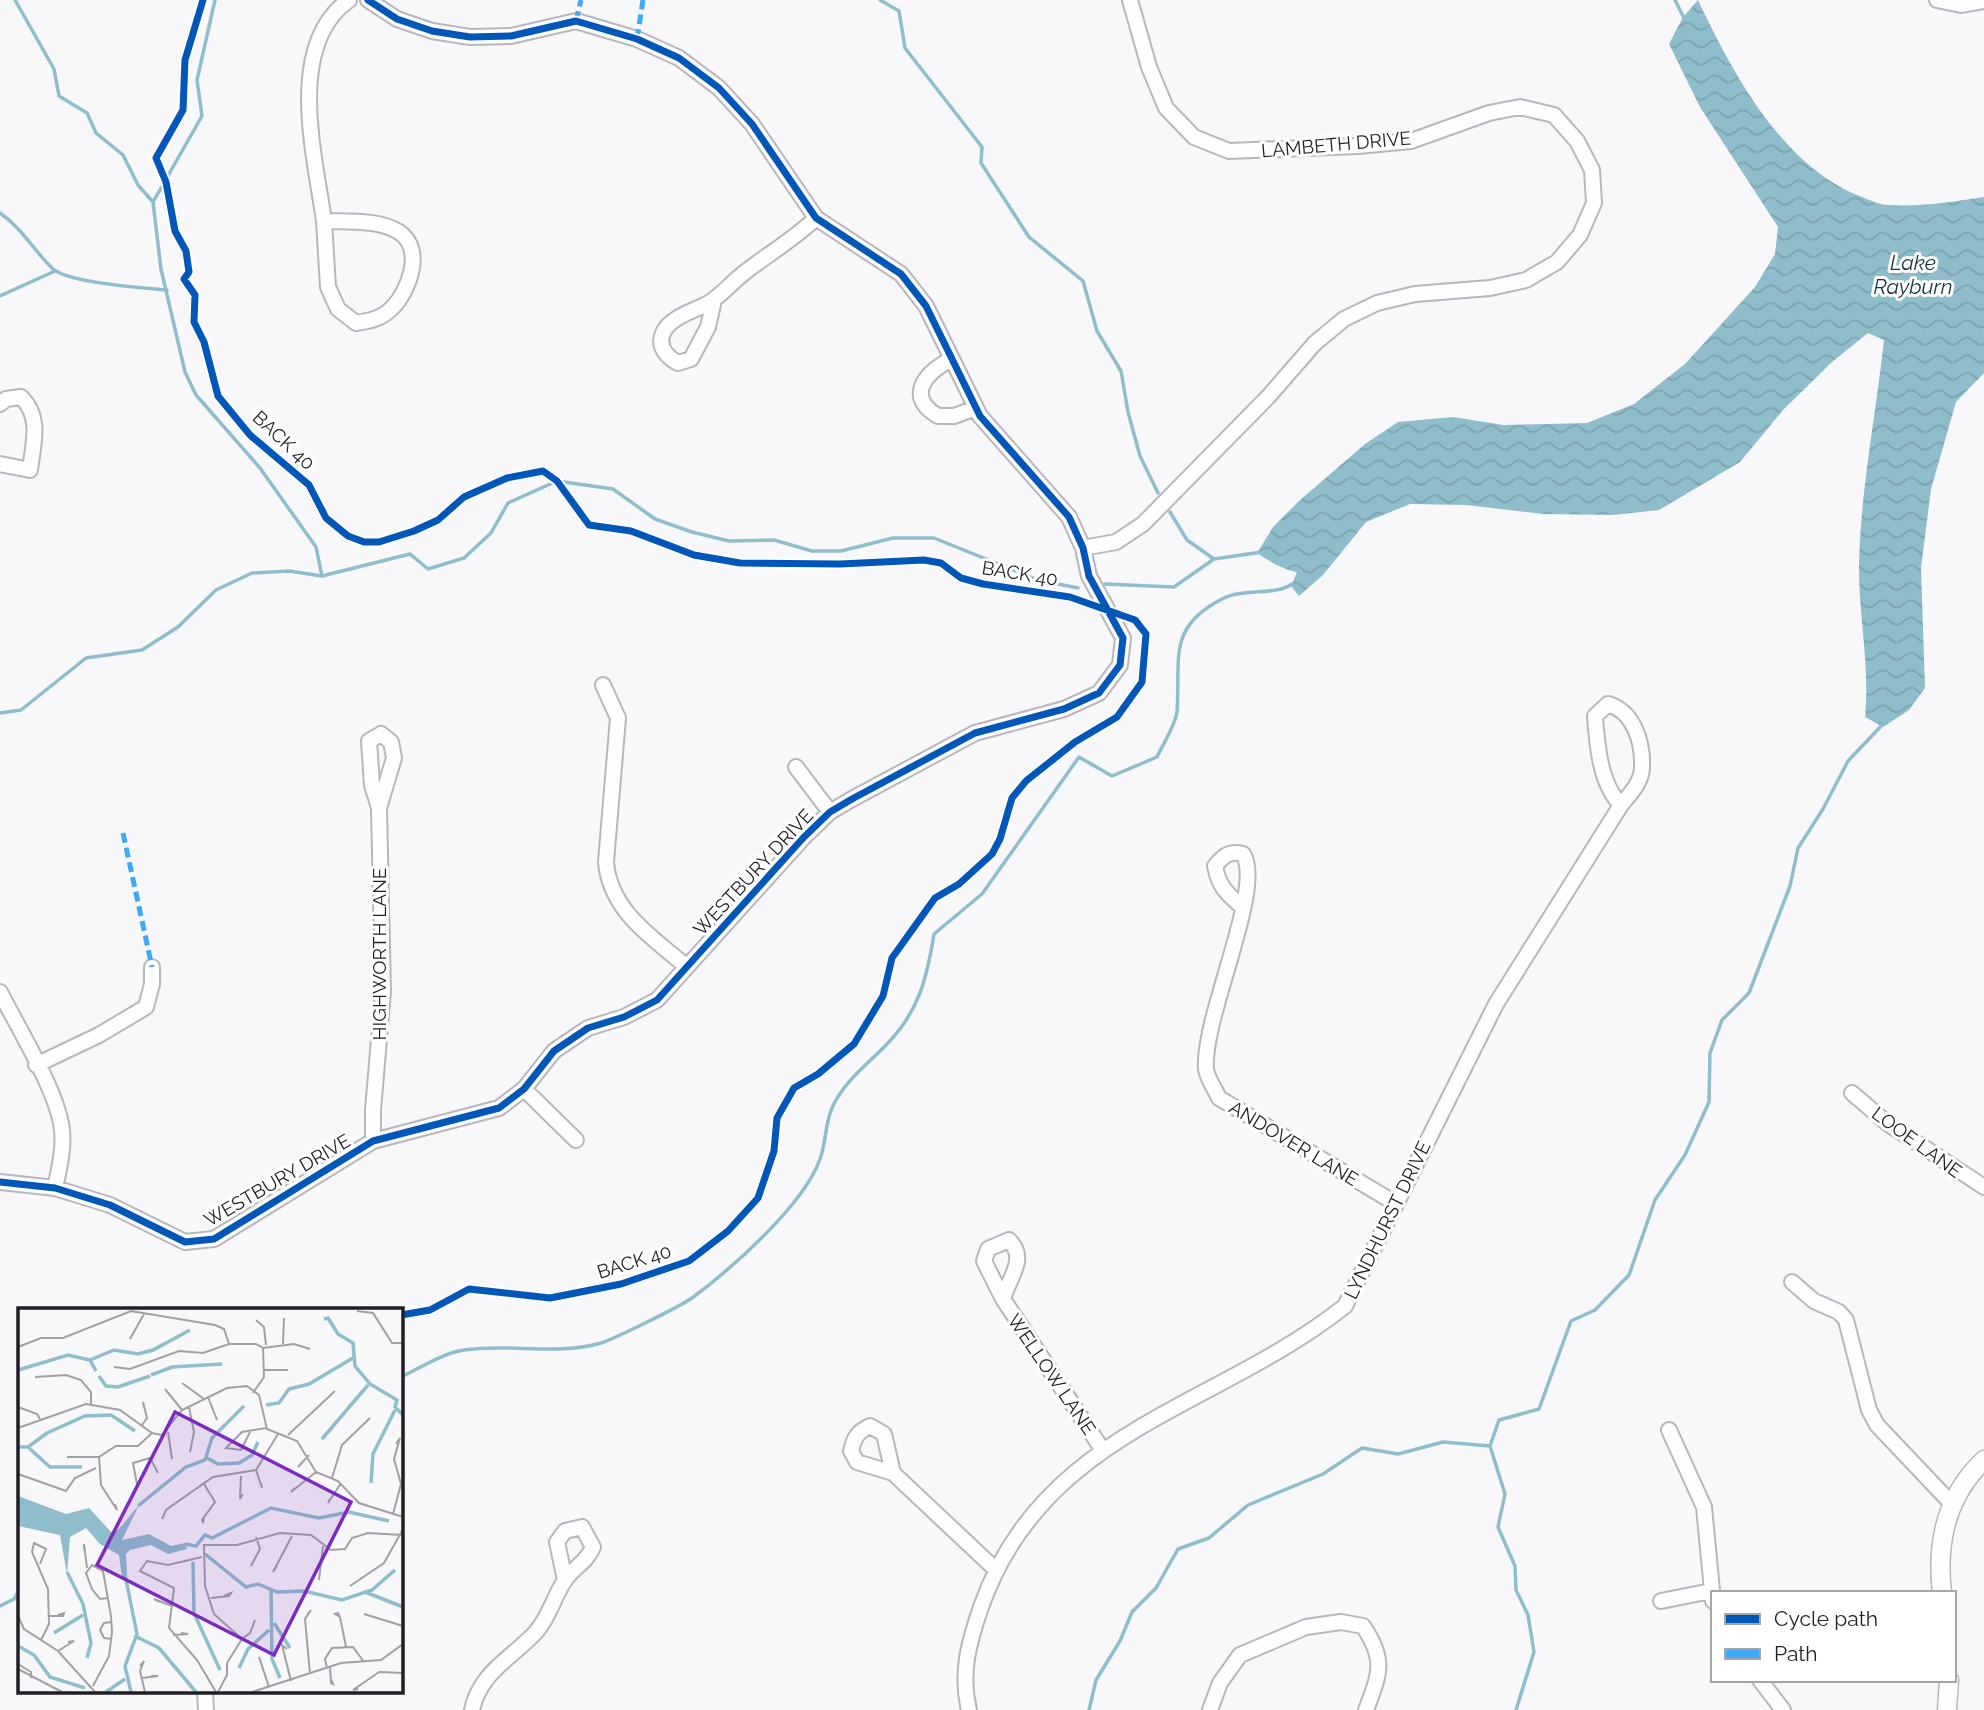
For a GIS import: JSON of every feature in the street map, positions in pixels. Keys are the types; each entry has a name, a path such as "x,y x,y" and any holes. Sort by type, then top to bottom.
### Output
{"street":[{"path":"324,221 377,224 401,233 413,252 412,276 392,309 376,320 356,323 338,309 328,287 324,221 308,88 318,38 335,10 349,0"},
{"name":"WESTBURY DRIVE","path":"0,1182 55,1188 110,1205 185,1242 214,1238 373,1141 499,1108 524,1089 554,1051 588,1028 624,1017 657,1000 804,837 830,812 975,733 1064,709 1099,693 1120,666 1123,638 1089,576 1083,548 1069,517 976,408 950,360 926,306 901,274 816,218 752,124 719,88 679,58 637,39 576,20 511,36 470,37 432,30 397,19 368,0"},
{"name":"LAMBETH DRIVE","path":"1083,548 1116,542 1143,524 1268,397 1315,343 1344,319 1377,303 1415,294 1490,288 1526,280 1557,262 1580,235 1594,203 1592,170 1577,141 1554,115 1520,107 1489,113 1411,141 1358,146 1229,151 1194,137 1166,108 1149,67 1130,0"},
{"path":"1937,0 1961,5 1984,1"},
{"path":"714,300 708,327 691,359 678,363 667,357 661,346 663,334 671,322 714,300 743,274 791,242 816,218"},
{"path":"950,360 927,376 920,394 923,403 938,416 954,416 976,408"},
{"path":"0,404 6,399 21,397 29,405 35,428 30,470 0,464"},
{"path":"603,685 618,718 606,862 607,883 614,898 628,916 687,967"},
{"name":"LYNDHURST DRIVE","path":"969,1710 963,1686 967,1654 995,1569 1026,1525 1079,1469 1102,1449 1171,1407 1315,1330 1345,1306 1360,1281 1395,1203 1496,1004 1621,805 1636,786 1642,767 1633,721 1622,708 1608,704 1595,716 1597,737 1609,793 1621,805"},
{"path":"796,766 830,812"},
{"name":"HIGHWORTH LANE","path":"373,1141 383,992 379,808"},
{"name":"ANDOVER LANE","path":"1243,908 1207,1037 1206,1072 1219,1098 1395,1203"},
{"path":"36,1065 99,1035 146,1007 152,984 152,967"},
{"path":"0,992 36,1065 62,1127 62,1147 55,1188"},
{"path":"524,1089 576,1140"},
{"name":"LOOE LANE","path":"1852,1093 1887,1123 1984,1187"},
{"path":"1792,1282 1814,1301 1839,1312 1846,1320 1869,1410 1877,1425 1951,1503"},
{"name":"WELLOW LANE","path":"1003,1299 1102,1449"},
{"path":"1669,1430 1704,1507 1712,1591"},
{"path":"1942,1591 1939,1565 1943,1529 1951,1503 1984,1460"},
{"path":"893,1473 995,1569"},
{"path":"472,1710 487,1675 535,1633 552,1610 565,1580"},
{"path":"1661,1601 1711,1596"},
{"path":"1210,1710 1220,1683 1240,1655 1306,1628 1342,1622 1363,1626 1378,1648 1378,1678 1366,1710"},
{"path":"1762,1682 1783,1710"},
{"path":"1947,1710 1949,1682"},
{"path":"205,1692 206,1710"}],"water":[{"name":"Lake Rayburn","path":"1698,0 1727,57 1763,115 1784,141 1808,164 1834,183 1885,205 1924,205 1984,197 1984,373 1956,402 1931,489 1921,568 1925,688 1909,710 1883,727 1865,717 1866,680 1859,587 1862,511 1884,340 1868,333 1832,362 1783,410 1740,462 1659,510 1613,515 1543,514 1466,505 1410,504 1366,522 1323,575 1299,596 1291,586 1297,572 1257,553 1273,527 1299,501 1365,444 1398,422 1453,417 1503,425 1587,423 1634,404 1685,364 1755,287 1775,254 1778,227 1700,107 1669,44 1683,17"}],"waterway":[{"path":"15,0 54,69 59,96 87,113 96,133 123,155 138,185 153,202 161,269 185,372 196,395 260,468 316,547 322,576"},
{"path":"153,202 202,116 197,80 215,0"},
{"path":"880,0 899,11 905,48 982,147 981,163 1029,237 1083,281 1097,331 1121,371 1128,412 1140,456 1158,493"},
{"path":"1675,0 1685,20"},
{"path":"0,213 53,269 62,274 107,284 167,290"},
{"path":"0,296 55,271"},
{"path":"0,713 21,710 86,658 142,650 178,627 216,590 252,573 289,571 322,576 410,554 428,569 464,558 491,533 508,503 557,481 613,489 655,519 729,541 774,540 812,551 841,551 893,538 934,538 1038,580 1078,588"},
{"path":"1170,512 1187,540 1214,559"},
{"path":"1105,584 1174,587 1214,559 1262,552"},
{"path":"402,1376 440,1357 464,1350 567,1349 601,1343 692,1298 726,1271 783,1216 812,1177 820,1159 830,1114 837,1098 898,1032 914,1006 928,965 934,934 982,894 1079,757 1112,776 1157,757 1176,717 1180,646 1193,620 1205,609 1232,595 1277,590 1292,584"},
{"path":"1516,1710 1534,1652 1528,1615 1516,1590 1515,1566 1498,1527 1505,1494 1490,1446 1499,1420 1539,1409 1571,1321 1595,1310 1629,1275 1655,1200 1685,1155 1709,1102 1710,1053 1722,1020 1749,993 1790,886 1798,848 1823,809 1848,761 1884,723"},
{"path":"1089,1710 1096,1680 1120,1641 1132,1612 1156,1588 1178,1549 1209,1538 1248,1505 1323,1474 1362,1448 1398,1454 1443,1442 1490,1446"},
{"path":"0,1606 14,1599 18,1592"}],"marked path":[{"path":"576,21 581,0"},
{"path":"637,39 643,0"},
{"path":"123,833 152,967"}],"cycle path":[{"name":"BACK 40","path":"203,0 185,60 183,110 156,158 166,182 175,231 186,251 189,272 184,279 195,295 194,322 204,342 218,396 250,435 309,485 326,518 348,536 364,542 379,542 414,531 438,520 464,497 507,478 543,471 557,481 589,525 631,531 694,555 740,563 840,564 924,560 941,563 961,578 983,584 1070,597 1135,620 1146,634 1142,682 1117,717 1075,742 1026,781 1012,798 1000,839 992,854 959,884 935,898 892,958 883,996 854,1044 818,1074 794,1088 777,1118 774,1151 758,1198 728,1231 689,1261 621,1284 550,1298 469,1289 430,1310 402,1315"},
{"path":"0,1182 55,1188 110,1205 185,1242 214,1239 373,1141 499,1108 524,1089 554,1051 588,1028 624,1017 657,1000 804,837 830,812 975,733 1064,709 1099,693 1120,665 1123,638 1089,576 1083,548 1069,517 980,416 926,306 901,274 816,218 752,124 719,88 679,58 637,39 576,21 511,36 470,37 432,31 397,19 368,0"}]}
